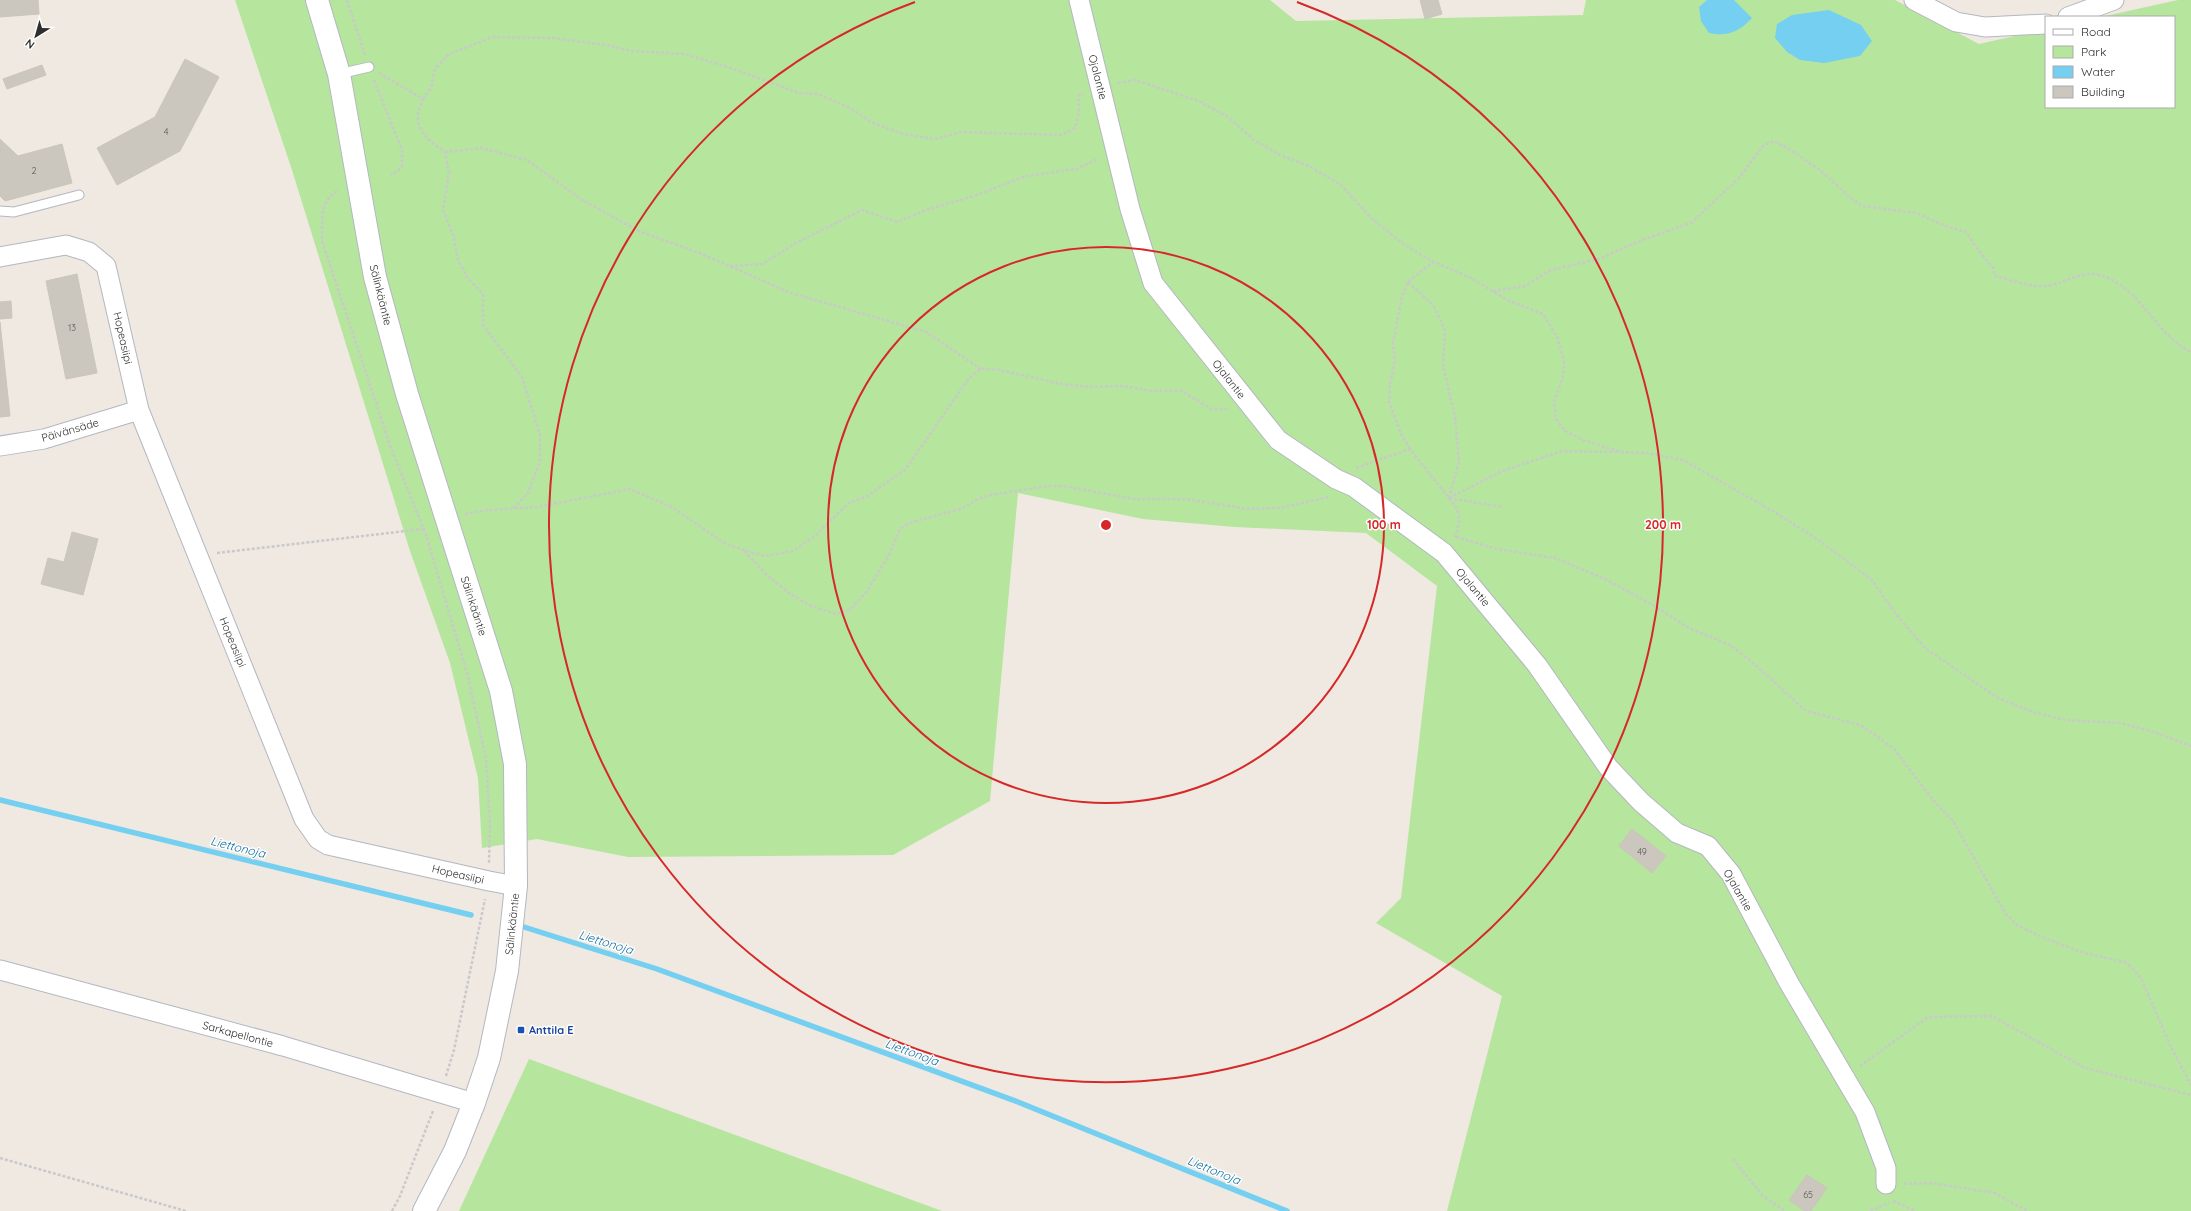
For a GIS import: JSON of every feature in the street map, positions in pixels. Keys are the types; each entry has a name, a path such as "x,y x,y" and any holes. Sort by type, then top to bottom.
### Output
{"street":[{"name":"Sälinkääntie","path":"317,0 339,74 375,277 407,394 501,691 515,764 516,886 507,970 489,1058 474,1103 455,1150 424,1211"},
{"name":"Ojalantie","path":"1079,0 1130,210 1152,283 1278,440 1336,479 1354,487 1444,553 1537,665 1608,768 1641,802 1677,833 1708,846 1731,874 1789,983 1865,1112 1886,1168 1886,1184"},
{"path":"1914,0 1956,22 1985,27 2045,24"},
{"path":"2071,16 2114,0"},
{"name":"Hopeasiipi","path":"0,257 66,245 89,252 106,266 139,410 304,819 318,839 328,845 489,882 516,886"},
{"name":"Päivänsäde","path":"0,446 44,439 139,410"},
{"name":"Sarkapellontie","path":"0,970 283,1046 474,1103"}],"lane":[{"path":"339,74 369,67"},
{"path":"0,211 14,212 78,195"}],"path":[{"path":"347,0 369,67 402,150 402,166 391,176"},
{"path":"981,369 926,332 791,293 728,266 639,231 582,200 527,160 482,148 445,152 423,136 417,112 423,99 431,88 435,69 449,54 474,42 493,37 553,38 606,44 631,51 685,54 728,67 799,93 818,94 850,108 873,123 904,134 934,138 962,132 1062,135 1075,128 1079,112 1079,95 1099,84 1135,80 1201,102 1228,117 1254,140 1280,155 1309,166 1341,186 1371,218 1402,243 1434,262 1471,278 1507,300 1543,314 1557,337 1564,361 1563,377 1554,401 1556,419 1565,431 1583,440 1621,452"},
{"path":"369,67 423,99"},
{"path":"1492,291 1525,286 1551,270 1599,259 1642,240 1691,223 1739,178 1763,146 1774,141 1789,149 1820,170 1862,206 1918,213 1945,226 1966,232 1978,250 1993,268 1995,276 2044,286 2081,276 2098,274 2111,280 2131,292 2165,335 2191,352"},
{"path":"728,266 762,264 796,243 862,210 897,222 929,209 974,196 1026,176 1076,169 1115,151"},
{"path":"445,152 449,173 443,209 453,235 458,260 467,277 483,294 483,325 522,377 540,435 540,461 528,493 514,509"},
{"path":"337,191 327,198 323,205 322,241 392,448 426,535 467,673 486,760 490,823 489,882 454,1050 440,1093 400,1196 392,1211"},
{"path":"1434,262 1408,282 1402,296 1393,342 1395,360 1390,384 1389,402 1401,434 1410,449 1458,509 1461,520 1456,537 1454,542 1444,553"},
{"path":"1408,282 1433,305 1445,330 1442,366 1455,417 1459,462 1449,498"},
{"path":"426,535 448,522 468,513 514,509 589,498 630,489 672,507 724,543 765,556 793,551 815,536 850,502 866,497 905,470 969,378 981,369 995,368 1021,376 1081,386 1124,386 1152,391 1182,391 1211,409 1251,408"},
{"path":"1336,479 1360,466 1410,449"},
{"path":"1449,498 1502,471 1562,451 1648,453 1683,460 1710,474 1817,539 1871,580 1895,613 1925,648 1998,698 2030,712 2065,720 2121,723 2151,731 2191,746"},
{"path":"744,550 768,576 789,593 811,606 836,614 851,609 867,591 889,555 900,529 909,523 963,508 978,499 991,495 1048,486 1063,486 1134,499 1186,499 1248,509 1279,508 1322,500 1354,487"},
{"path":"1449,498 1503,507"},
{"path":"214,554 423,529"},
{"path":"1456,537 1497,549 1555,558 1606,579 1653,605 1687,627 1730,645 1751,661 1806,710 1860,725 1878,737 1894,750 1933,800 1953,821 2005,913 2017,925 2066,947 2127,963 2142,978 2170,1047 2191,1085"},
{"path":"1845,1077 1928,1017 1992,1016 2085,1068 2191,1095"},
{"path":"0,1158 186,1211"},
{"path":"1733,1159 1763,1196 1785,1211"},
{"path":"1886,1184 1930,1183 1994,1193 2027,1211"},
{"path":"1870,1211 1894,1202"}],"green space":[{"path":"235,0 1270,0 1296,21 1583,15 1586,0 1895,0 1979,44 2045,29 2045,108 2175,108 2175,16 2106,16 2178,0 2191,0 2191,1211 1447,1211 1502,996 1376,923 1401,898 1437,586 1366,533 1235,527 1143,519 1018,493 990,801 893,855 628,857 537,839 482,848 478,778 450,663 410,551 292,170"},
{"path":"529,1059 942,1211 459,1211"}],"water":[{"path":"1707,0 1734,0 1752,18 1742,27 1727,34 1709,33 1701,21 1699,7"},
{"path":"1829,10 1861,25 1872,41 1860,56 1824,63 1800,60 1787,52 1775,38 1777,24 1792,15"}],"building":[{"path":"0,0 38,0 39,14 0,17"},
{"path":"1420,0 1438,0 1442,14 1425,19"},
{"path":"185,59 219,77 180,151 117,185 97,148 155,117"},
{"path":"42,65 46,75 7,89 3,79"},
{"path":"0,139 18,156 62,144 72,183 5,201 0,196"},
{"path":"77,274 97,373 66,379 46,281"},
{"path":"11,301 12,318 0,319 0,302"},
{"path":"0,322 10,416 0,417"},
{"path":"72,532 98,539 83,595 41,584 48,558 64,562"},
{"path":"1632,829 1666,856 1652,873 1619,846"},
{"path":"1807,1175 1827,1188 1811,1211 1804,1211 1789,1200"}],"waterway":[{"name":"Liettonoja","path":"0,800 471,915"},
{"name":"Liettonoja","path":"524,927 657,969 1018,1102 1287,1211"}],"place":[{"name":"Anttila E","path":"521,1030"}]}
